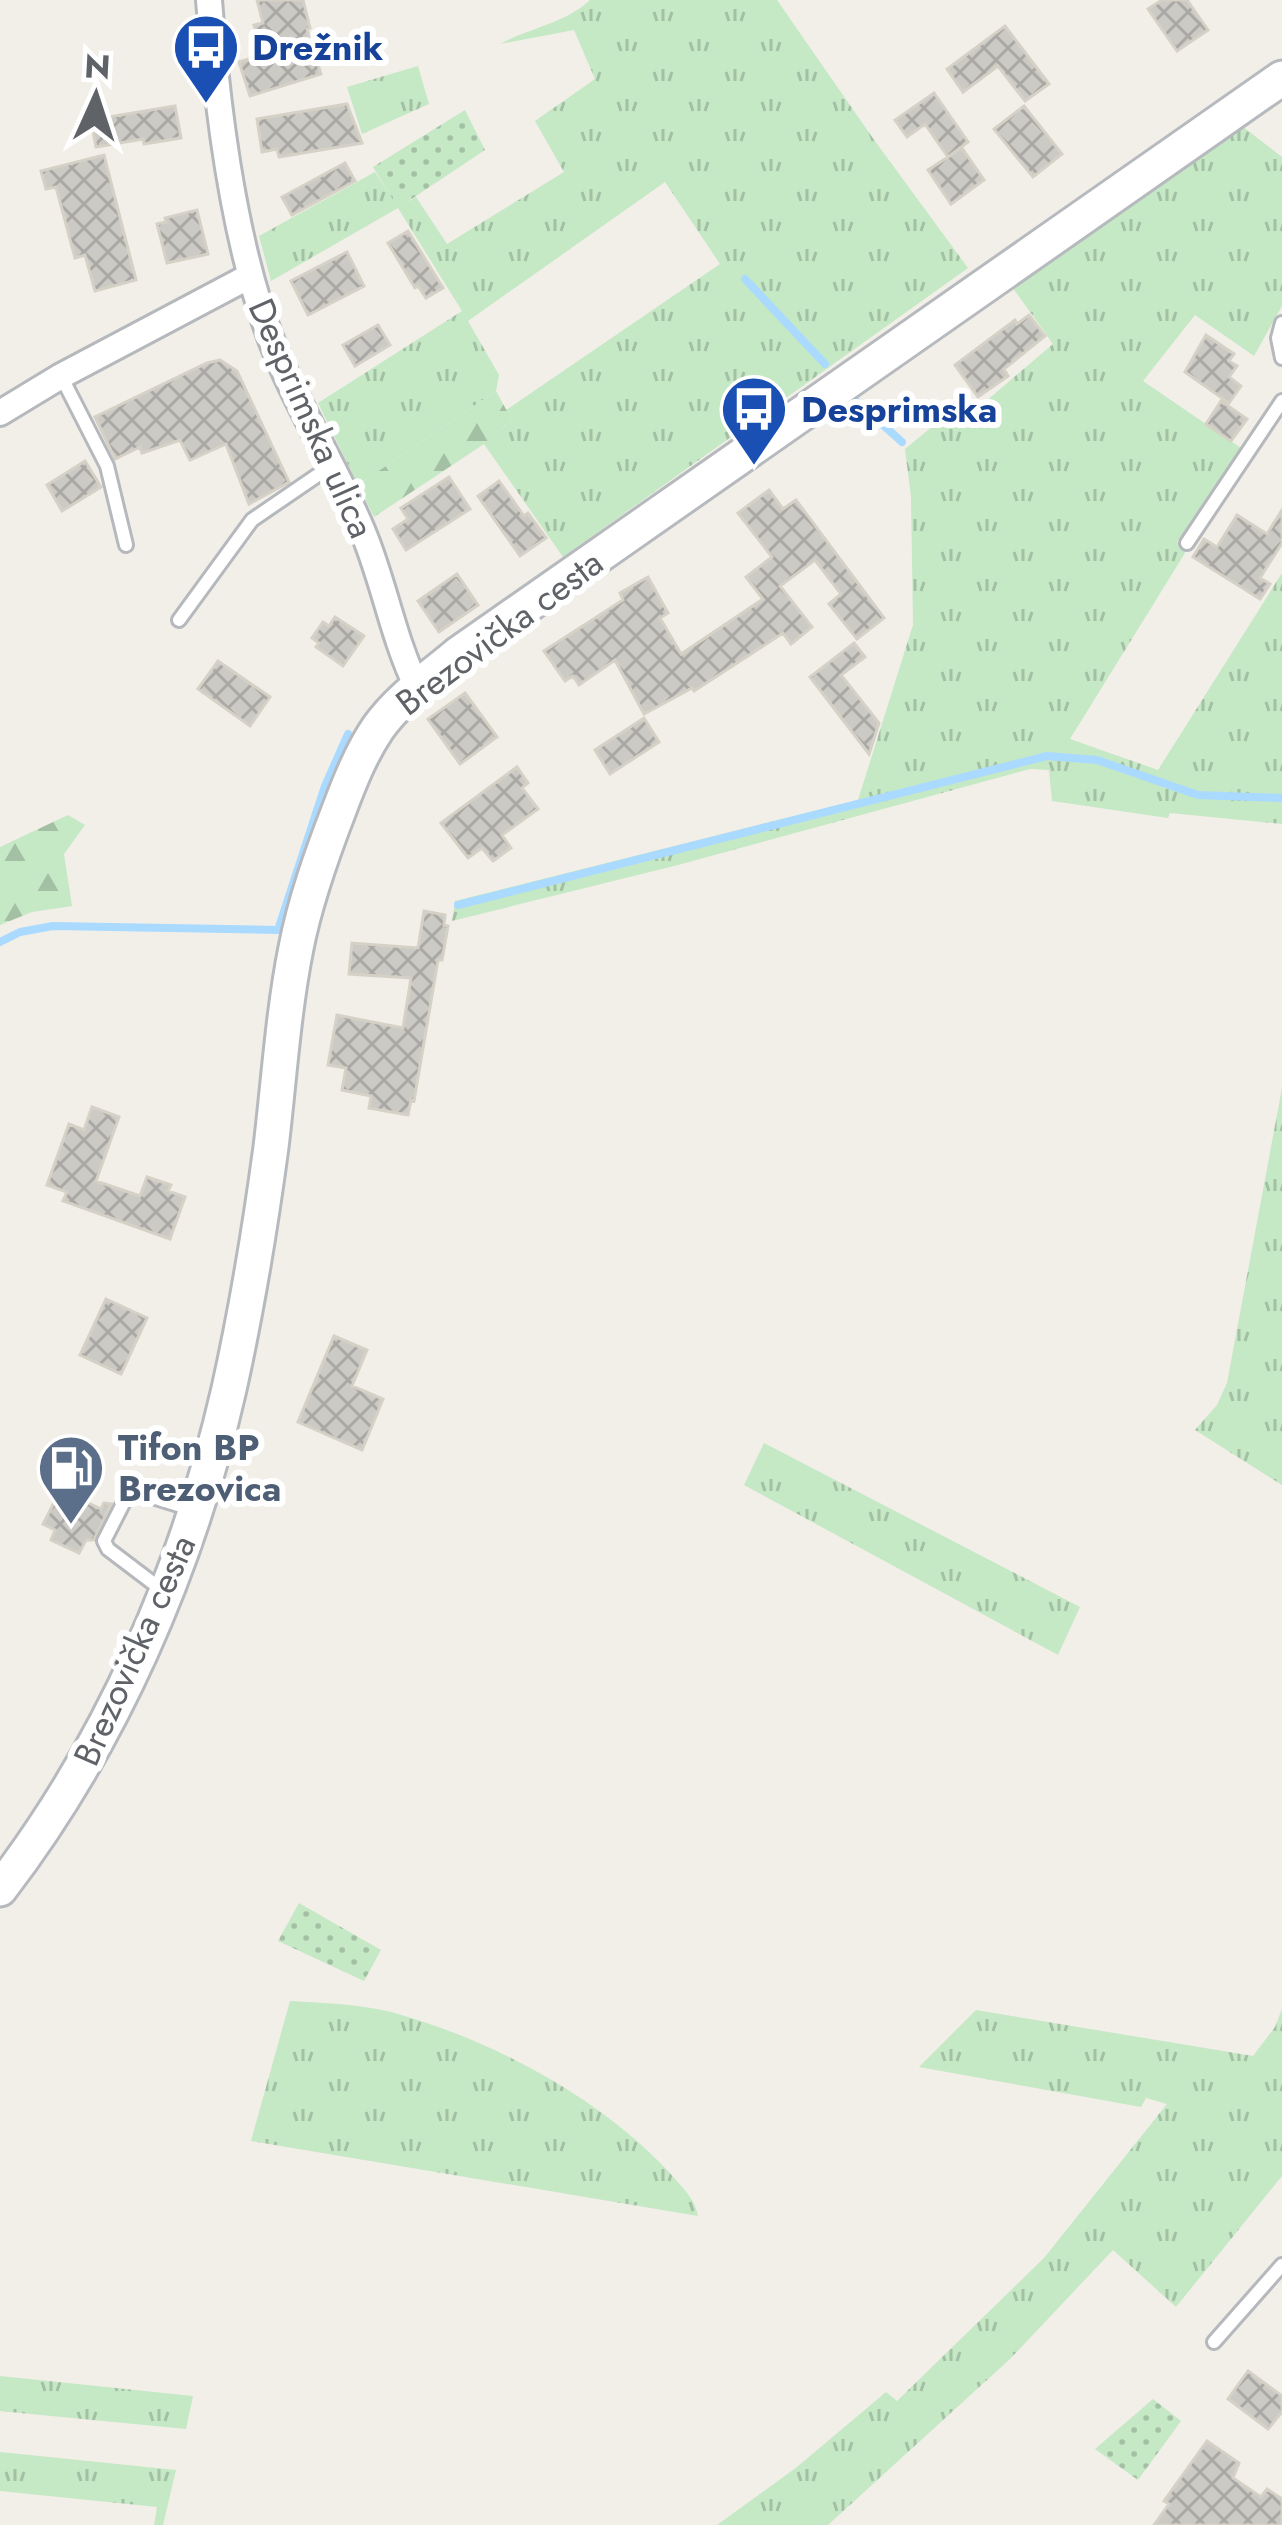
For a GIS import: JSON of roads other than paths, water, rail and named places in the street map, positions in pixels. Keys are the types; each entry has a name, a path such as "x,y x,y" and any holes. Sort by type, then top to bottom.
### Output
{"main road":[{"name":"Brezovička cesta","path":"0,1889 80,1771 113,1711 166,1592 195,1510 228,1395 254,1277 295,950 331,830 362,755 389,714 458,654 1282,78"}],"street":[{"name":"Desprimska ulica","path":"209,0 224,135 250,276 272,342 362,528 406,665 418,687"},
{"path":"0,413 250,276"}],"lane":[{"path":"1282,323 1278,338 1282,358"},
{"path":"62,376 106,466 126,544"},
{"path":"1187,543 1282,401"},
{"path":"178,620 252,520 331,466"},
{"path":"166,1592 107,1550 104,1541 130,1490 195,1510"},
{"path":"1214,2342 1282,2265"}],"waterway":[{"path":"745,279 825,364"},
{"path":"854,399 902,442"},
{"path":"0,942 20,932 53,926 278,930 325,786 348,734"},
{"path":"458,905 1047,756 1097,760 1198,795 1282,798"}],"place":[{"name":"Drežnik","path":"206,106"},
{"name":"Desprimska","path":"754,468"},
{"name":"Tifon BP Brezovica","path":"71,1527"}]}
